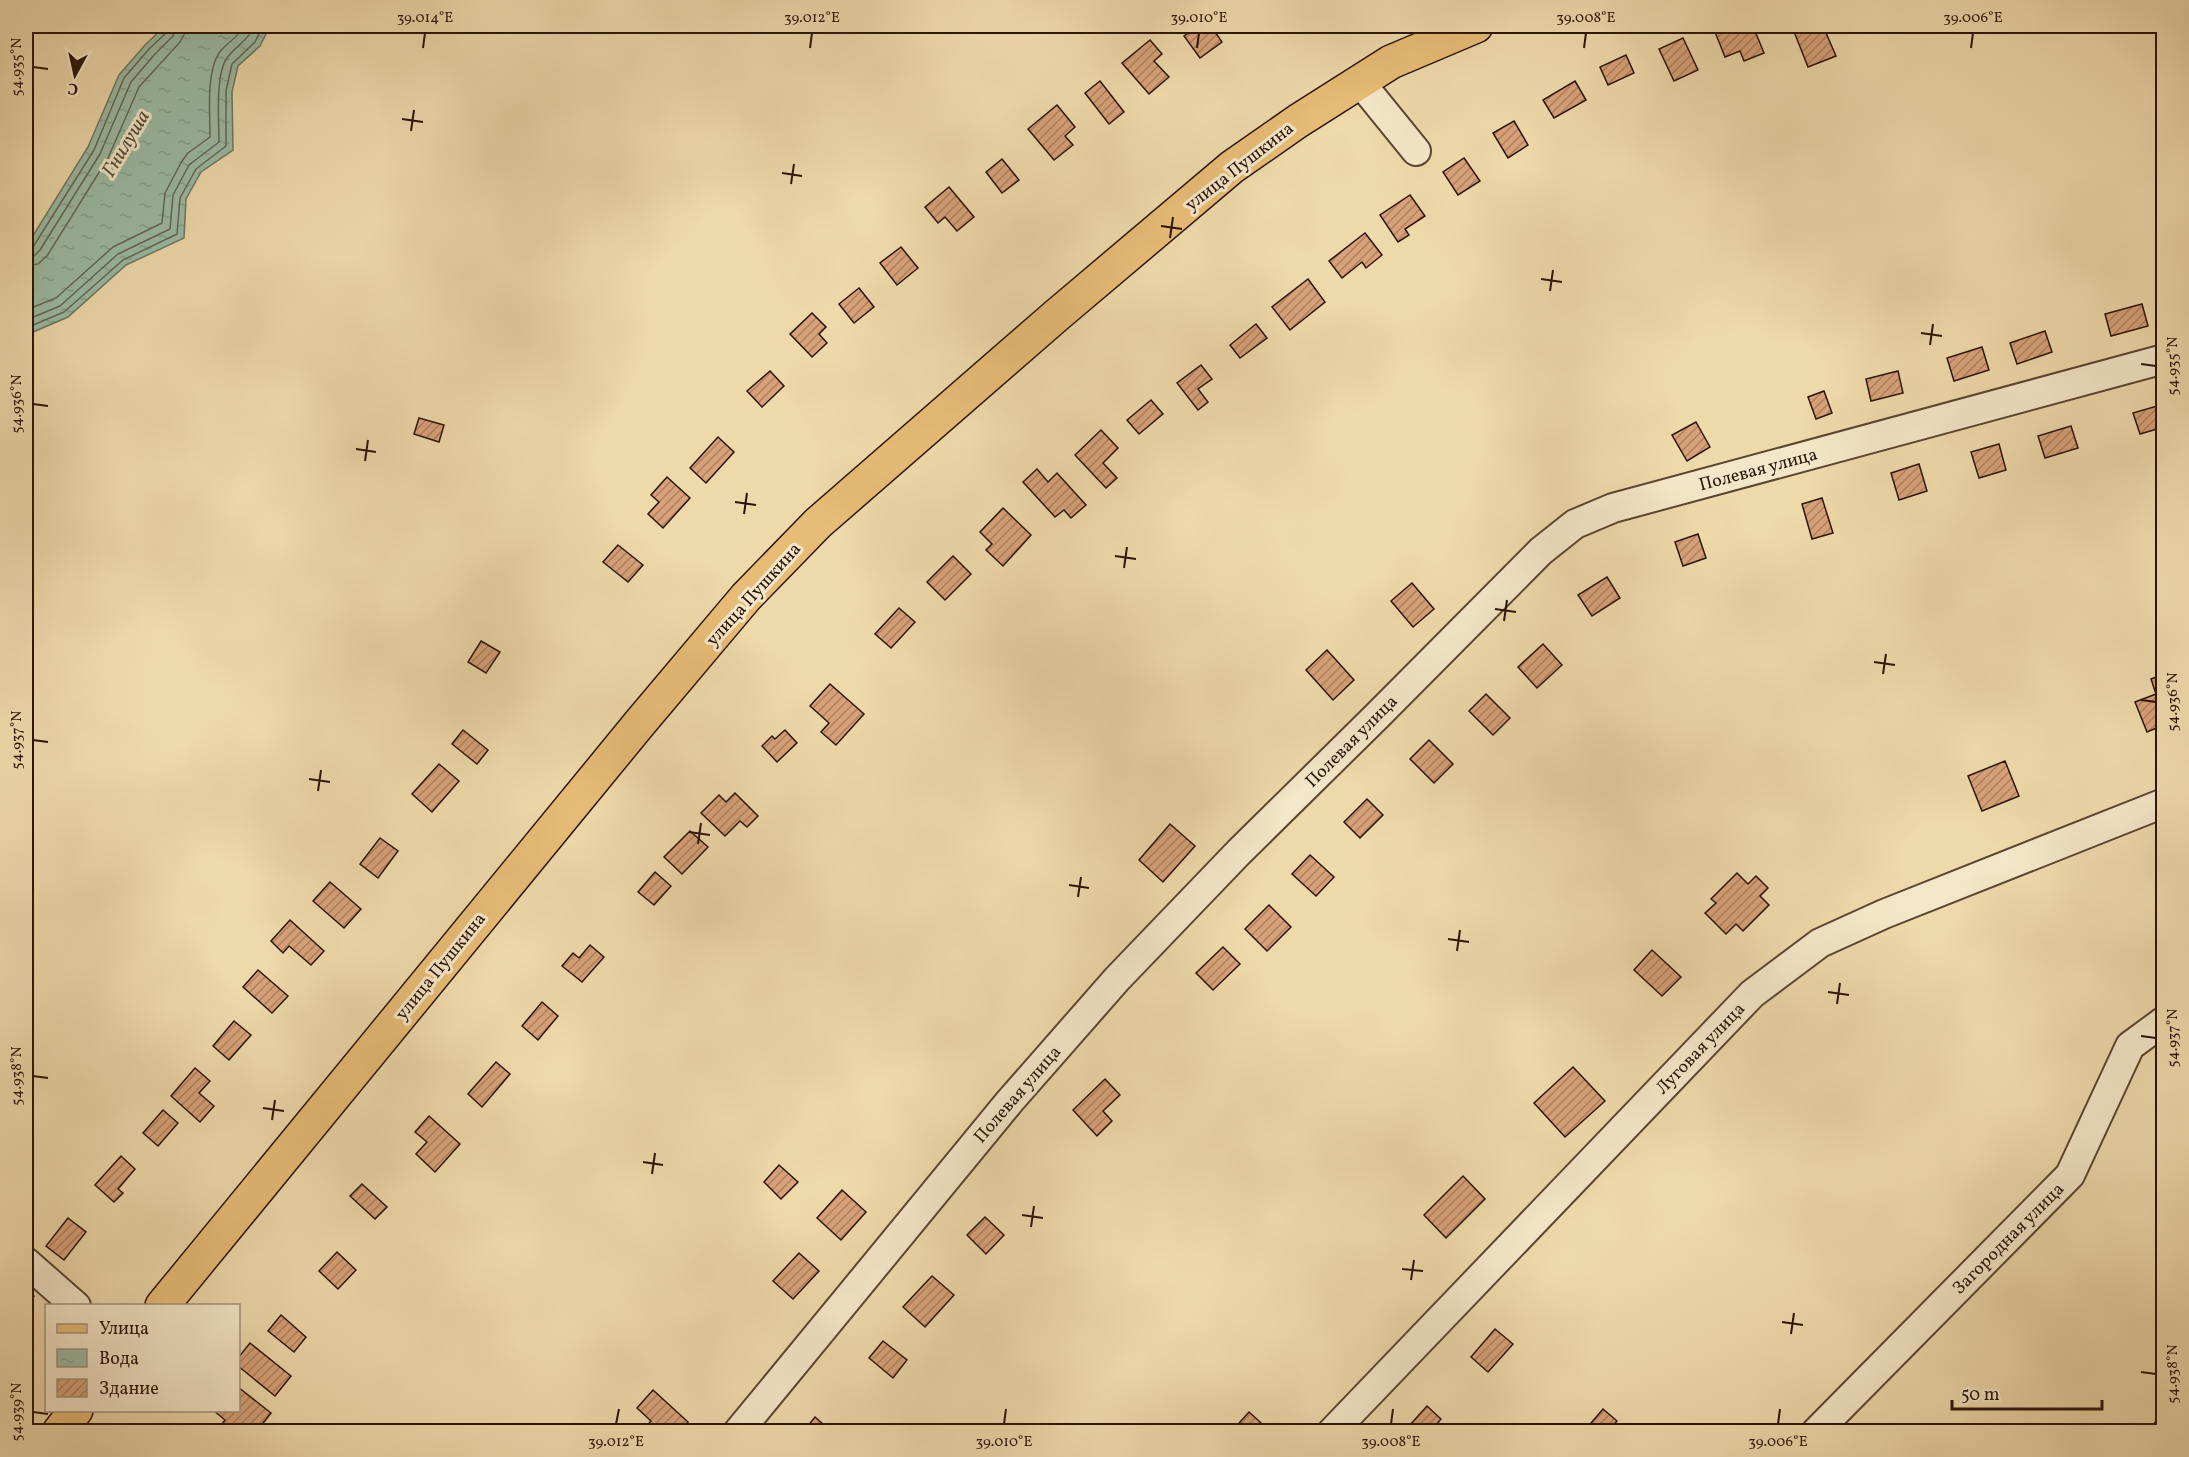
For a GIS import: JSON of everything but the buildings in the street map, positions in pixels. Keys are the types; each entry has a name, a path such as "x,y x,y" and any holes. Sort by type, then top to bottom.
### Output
{"main road":[{"name":"улица Пушкина","path":"163,1304 646,715 746,597 810,531 1057,315 1233,167 1298,121 1391,62 1476,26"},
{"path":"58,1431 74,1412"}],"street":[{"path":"1360,82 1416,151"},
{"name":"Полевая улица","path":"738,1431 1010,1101 1117,979 1239,852 1541,551 1575,524 1613,508 2163,359"},
{"name":"Луговая улица","path":"1336,1430 1752,994 1820,943 1884,914 2163,803"},
{"name":"Загородная улица","path":"1816,1431 2070,1175 2130,1046 2163,1021"},
{"path":"26,1262 75,1304"}],"water":[{"name":"Гнилуша","path":"165,26 270,26 260,46 238,66 232,92 233,150 201,172 186,199 184,238 126,265 68,317 26,335 26,247 88,147 119,75"}]}
